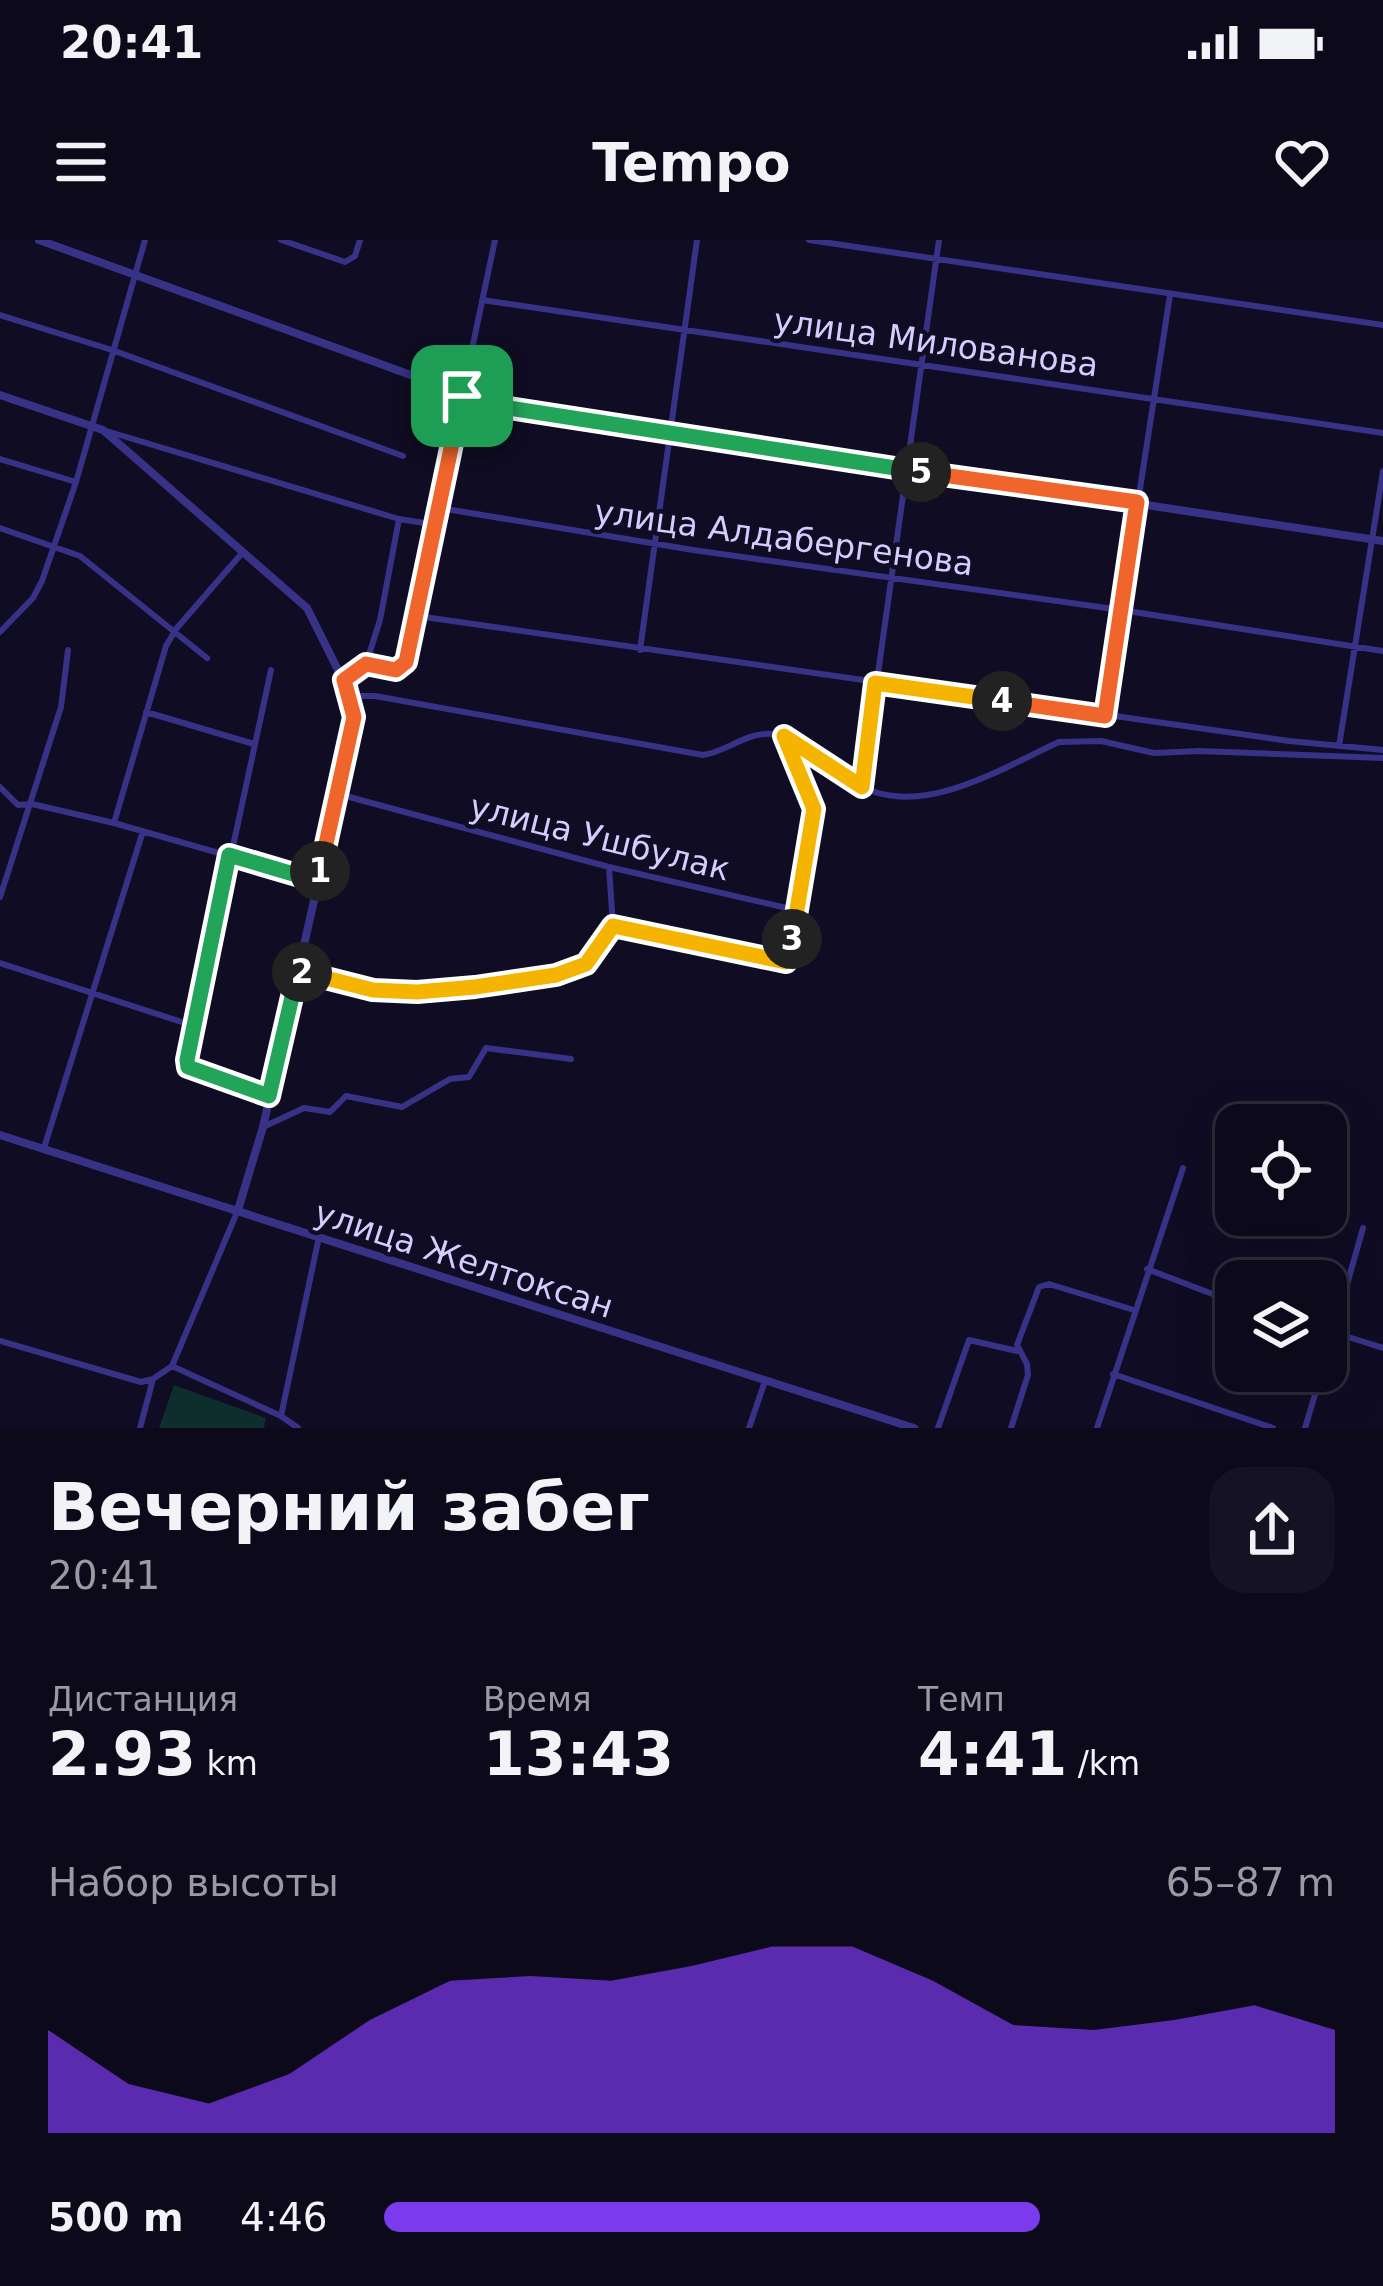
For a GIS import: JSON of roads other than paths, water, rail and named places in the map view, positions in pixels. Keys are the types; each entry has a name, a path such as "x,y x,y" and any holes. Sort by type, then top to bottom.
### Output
{"street":[{"path":"39,240 496,406 1378,540"},
{"path":"0,632 33,598 55,545 145,240"},
{"path":"281,240 345,262 355,256 360,240"},
{"path":"366,664 396,670 406,662 494,240"},
{"path":"640,650 697,240"},
{"path":"809,240 1383,326"},
{"path":"862,787 939,240"},
{"path":"1105,716 1169,295"},
{"name":"улица Милованова","path":"482,300 1383,433"},
{"path":"0,315 112,350 403,456"},
{"path":"0,394 399,519 436,525"},
{"path":"0,1341 141,1382 172,1366 238,1210 263,1127 354,717 351,696 307,608 103,430"},
{"path":"0,459 76,482"},
{"path":"1339,747 1378,540 1383,471"},
{"name":"улица Алдабергенова","path":"440,508 1383,652"},
{"path":"344,680 366,664 380,620 399,519"},
{"path":"0,528 80,556 207,658"},
{"path":"114,824 175,631 243,552"},
{"path":"417,616 1383,754"},
{"path":"0,897 61,706 68,650"},
{"path":"269,1096 188,1067 271,670"},
{"path":"351,696 375,696 703,755 765,734 784,736 862,787 888,795 947,789 1059,742 1077,739 1154,753 1383,754"},
{"path":"146,712 254,744"},
{"path":"613,926 786,962 800,910 814,809 784,736"},
{"path":"0,787 18,805 32,803 143,831 317,881"},
{"name":"улица Ушбулак","path":"338,794 609,867 800,910"},
{"path":"44,1149 143,831"},
{"path":"298,971 373,990 417,992 556,975 586,964 613,926 609,867"},
{"path":"0,963 194,1026"},
{"path":"263,1127 304,1108 330,1112 346,1096 402,1107 449,1079 470,1077 486,1048 571,1059"},
{"name":"улица Желтоксан","path":"0,1136 914,1428"},
{"path":"1096,1428 1183,1168"},
{"path":"1347,1278 1363,1228"},
{"path":"281,1416 319,1237"},
{"path":"1147,1269 1215,1295"},
{"path":"1017,1351 1043,1285 1134,1310"},
{"path":"1347,1336 1383,1348"},
{"path":"938,1428 969,1340 1017,1351 1027,1364 1028,1375 1011,1428"},
{"path":"172,1366 298,1428"},
{"path":"1113,1374 1273,1428"},
{"path":"140,1428 153,1379"},
{"path":"749,1428 765,1381"},
{"path":"1306,1428 1316,1392"}]}
